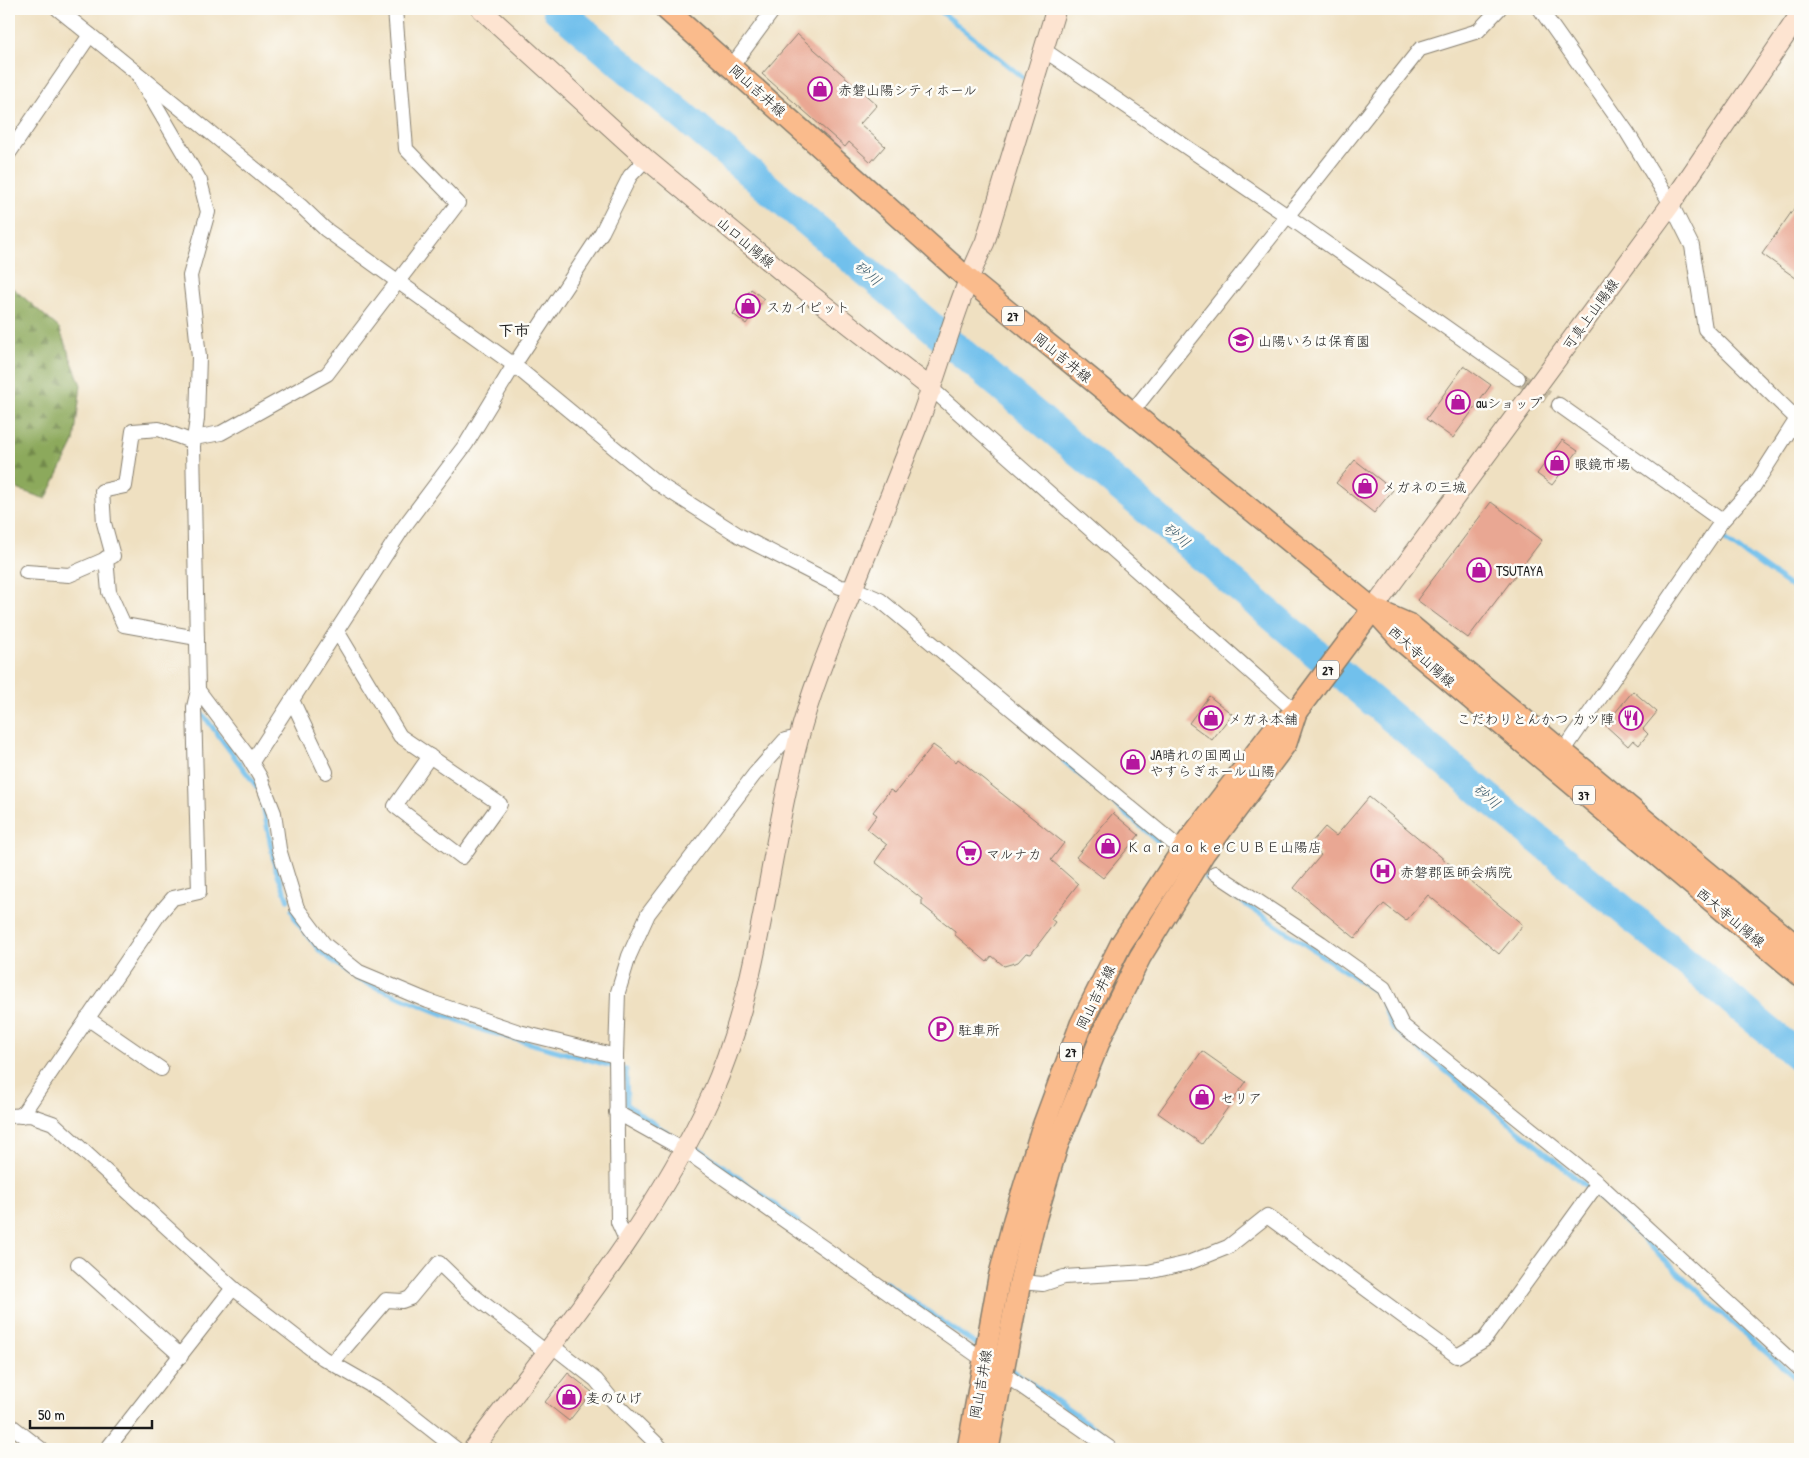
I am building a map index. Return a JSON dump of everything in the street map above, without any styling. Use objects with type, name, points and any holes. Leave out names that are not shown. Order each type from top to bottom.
[{"type":"main road","name":"岡山吉井線","points":[[666,9],[968,279],[1373,609],[1296,712],[1272,732],[1189,840],[1121,944],[1081,1024],[1041,1132],[1014,1220],[999,1278],[968,1449]]},
{"type":"main road","name":"西大寺山陽線","points":[[1373,609],[1402,642],[1558,760],[1800,949]]},
{"type":"main road","name":"岡山吉井線","points":[[988,1449],[1020,1282],[1057,1146],[1103,1032],[1140,957],[1204,852],[1286,743],[1296,712]]},
{"type":"main road","name":"西大寺山陽線","points":[[1558,760],[1800,975]]},
{"type":"street","points":[[58,9],[302,207],[325,229],[514,365],[657,482],[740,536],[840,587],[853,588],[880,600],[1172,842]]},
{"type":"street","points":[[26,572],[69,575],[113,556],[104,524],[102,491],[125,486],[133,431],[159,429],[194,440],[221,433],[327,374],[458,203],[406,149],[395,9]]},
{"type":"street","name":"山口山陽線","points":[[480,9],[646,159],[795,282],[934,380]]},
{"type":"street","points":[[732,66],[774,9]]},
{"type":"street","points":[[473,1449],[627,1242],[684,1150],[712,1094],[738,1024],[749,980],[781,807],[799,737],[825,657],[934,380],[968,279],[985,242],[1056,9]]},
{"type":"street","points":[[1131,413],[1286,215],[1420,49],[1478,31],[1499,9]]},
{"type":"street","points":[[1540,9],[1628,132],[1671,204],[1692,246],[1705,329],[1799,418],[1754,486],[1722,521],[1558,760]]},
{"type":"street","name":"可真上山陽線","points":[[1373,609],[1671,204],[1800,14]]},
{"type":"street","points":[[9,153],[90,35]]},
{"type":"street","points":[[1044,50],[1286,215],[1518,378]]},
{"type":"street","points":[[15,1116],[87,1018],[159,914],[173,898],[199,892],[194,707],[198,690],[194,440],[198,358],[190,276],[208,212],[200,181],[135,71]]},
{"type":"street","points":[[252,762],[403,528],[466,444],[514,365],[602,232],[630,176],[646,159]]},
{"type":"street","points":[[934,380],[1296,712]]},
{"type":"street","points":[[1559,405],[1722,521]]},
{"type":"street","points":[[106,558],[109,592],[124,626],[197,638]]},
{"type":"street","points":[[337,631],[391,724],[400,736],[430,756],[500,804],[462,857],[395,806],[430,756]]},
{"type":"street","points":[[198,690],[252,762],[260,777],[274,813],[279,849],[296,908],[324,944],[359,972],[428,1001],[519,1032],[616,1056]]},
{"type":"street","points":[[292,700],[326,772]]},
{"type":"street","points":[[627,1242],[618,1222],[616,1056],[618,992],[629,956],[648,914],[754,775],[785,740],[799,737]]},
{"type":"street","points":[[1215,874],[1321,943],[1384,988],[1402,1025],[1598,1183],[1800,1369]]},
{"type":"street","points":[[87,1018],[161,1069]]},
{"type":"street","points":[[616,1112],[684,1150],[891,1298],[1002,1371],[1111,1449]]},
{"type":"street","points":[[15,1116],[30,1115],[53,1123],[233,1288],[332,1363],[386,1394],[456,1449]]},
{"type":"street","points":[[1020,1282],[1043,1284],[1064,1277],[1148,1272],[1188,1263],[1228,1247],[1267,1216],[1457,1356],[1484,1340],[1598,1183]]},
{"type":"street","points":[[332,1363],[386,1300],[402,1301],[410,1298],[439,1263],[469,1292],[596,1380],[613,1401],[662,1449]]},
{"type":"street","points":[[78,1264],[181,1356]]},
{"type":"street","points":[[107,1449],[233,1288]]},
{"type":"street","points":[[9,1424],[42,1449]]},
{"type":"green space","points":[[9,287],[14,289],[59,328],[81,385],[74,442],[46,499],[17,489],[9,458]]},
{"type":"building","name":"赤磐山陽シティホール","points":[[797,34],[877,105],[860,124],[885,146],[871,162],[849,142],[845,147],[762,74]]},
{"type":"building","points":[[1800,200],[1800,281],[1762,254]]},
{"type":"building","name":"スカイピット","points":[[751,289],[764,299],[746,324],[733,314]]},
{"type":"building","name":"auショップ","points":[[1464,366],[1491,385],[1453,438],[1426,419]]},
{"type":"building","name":"眼鏡市場","points":[[1562,440],[1578,451],[1552,485],[1537,474]]},
{"type":"building","name":"メガネの三城","points":[[1355,460],[1393,490],[1374,513],[1336,483]]},
{"type":"building","name":"TSUTAYA","points":[[1491,502],[1542,540],[1468,638],[1417,600]]},
{"type":"building","name":"こだわりとんかつ カツ陣","points":[[1633,691],[1657,712],[1643,729],[1648,734],[1639,745],[1633,740],[1628,746],[1605,725]]},
{"type":"building","name":"メガネ本舗","points":[[1209,696],[1232,714],[1212,740],[1189,723]]},
{"type":"building","name":"マルナカ","points":[[933,745],[956,762],[958,759],[1064,843],[1051,860],[1078,884],[1051,919],[1055,922],[1031,954],[1026,953],[1018,962],[1004,966],[992,956],[987,962],[955,935],[955,931],[922,905],[922,899],[875,862],[887,845],[867,829],[877,815],[873,812],[890,790],[895,793]]},
{"type":"building","name":"赤磐郡医師会病院","points":[[1369,797],[1523,925],[1499,954],[1428,895],[1406,921],[1384,904],[1355,938],[1294,888],[1321,855],[1309,845],[1325,827],[1336,836]]},
{"type":"building","name":"ＫａｒａｏｋｅＣＵＢＥ山陽店","points":[[1113,813],[1139,835],[1103,878],[1076,857]]},
{"type":"building","name":"セリア","points":[[1202,1051],[1246,1082],[1202,1144],[1158,1113]]},
{"type":"building","name":"麦のひげ","points":[[568,1373],[592,1392],[569,1421],[545,1402]]},
{"type":"waterway","name":"砂川","points":[[557,9],[1396,721],[1800,1057]]},
{"type":"waterway","points":[[938,9],[1022,77]]},
{"type":"waterway","points":[[1721,537],[1800,593]]},
{"type":"waterway","points":[[201,712],[257,787]]},
{"type":"waterway","points":[[1064,761],[1158,841]]},
{"type":"waterway","points":[[262,800],[275,867],[288,900]]},
{"type":"waterway","points":[[1206,878],[1379,994],[1392,1027],[1586,1186],[1732,1323],[1800,1382]]},
{"type":"waterway","points":[[292,910],[296,921],[320,951],[356,979],[482,1030],[626,1070],[627,1105],[672,1136]]},
{"type":"waterway","points":[[691,1146],[704,1152],[798,1222]]},
{"type":"waterway","points":[[885,1282],[981,1348]]},
{"type":"waterway","points":[[1008,1367],[1124,1449]]},
{"type":"tunnel","points":[[1518,378],[1559,405]]},
{"type":"place","name":"赤磐山陽シティホール","points":[[820,89]]},
{"type":"place","name":"スカイピット","points":[[748,306]]},
{"type":"place","name":"山陽いろは保育園","points":[[1241,340]]},
{"type":"place","name":"auショップ","points":[[1458,402]]},
{"type":"place","name":"眼鏡市場","points":[[1557,463]]},
{"type":"place","name":"メガネの三城","points":[[1365,486]]},
{"type":"place","name":"TSUTAYA","points":[[1479,570]]},
{"type":"place","name":"メガネ本舗","points":[[1211,718]]},
{"type":"place","name":"こだわりとんかつ カツ陣","points":[[1631,718]]},
{"type":"place","name":"JA晴れの国岡山 やすらぎホール山陽","points":[[1133,762]]},
{"type":"place","name":"ＫａｒａｏｋｅＣＵＢＥ山陽店","points":[[1108,846]]},
{"type":"place","name":"マルナカ","points":[[969,853]]},
{"type":"place","name":"赤磐郡医師会病院","points":[[1383,871]]},
{"type":"place","name":"駐車所","points":[[941,1029]]},
{"type":"place","name":"セリア","points":[[1202,1097]]},
{"type":"place","name":"麦のひげ","points":[[569,1397]]},
{"type":"district","name":"下市","points":[[514,330]]}]
